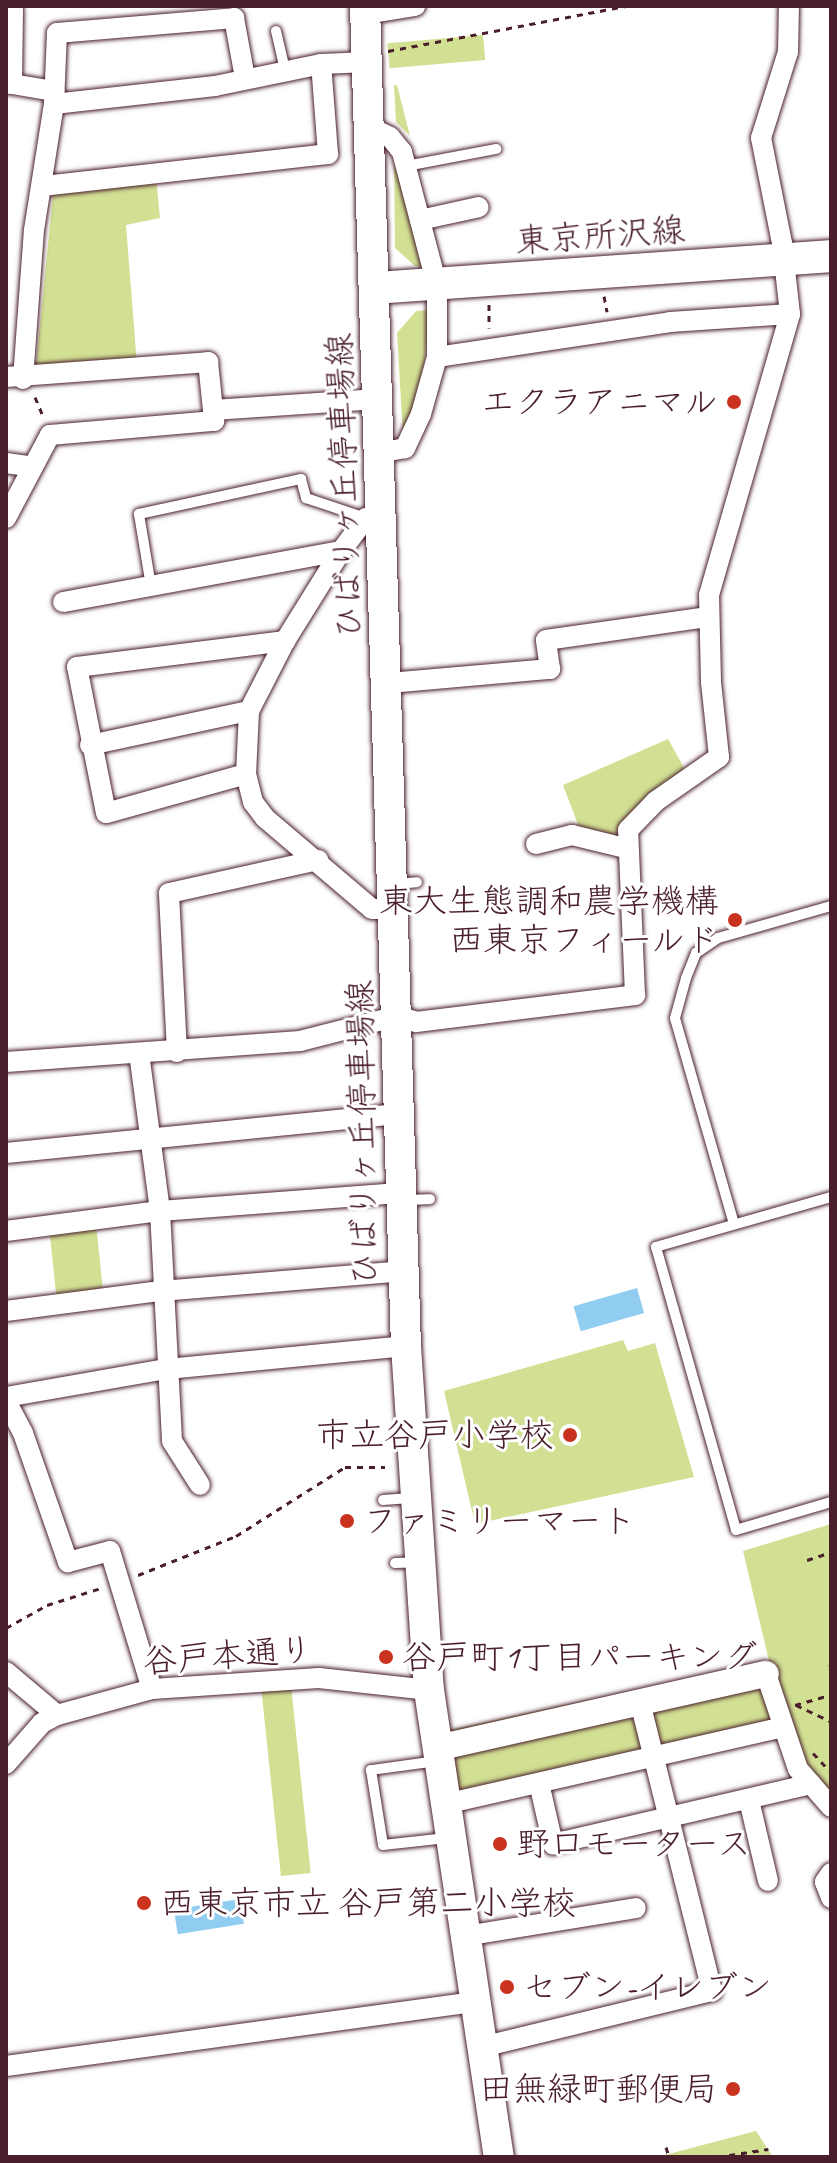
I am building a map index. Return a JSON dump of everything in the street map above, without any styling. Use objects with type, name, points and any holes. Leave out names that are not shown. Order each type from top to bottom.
[{"type":"main road","name":"ひばりヶ丘停車場線","points":[[366,10],[374,58],[369,127],[380,453],[374,517],[389,683],[402,892],[398,1016],[400,1114],[411,1197],[402,1271],[416,1498],[408,1563],[499,2157]]},
{"type":"main road","name":"東京所沢線","points":[[375,288],[831,256]]},
{"type":"street","points":[[366,10],[415,6]]},
{"type":"street","points":[[6,1062],[300,1041],[398,1016],[416,1022],[635,995],[625,902],[628,830],[656,801],[719,757],[708,617],[790,314],[785,259],[761,138],[788,52],[789,6]]},
{"type":"street","points":[[6,8],[13,10],[9,84],[54,98],[215,86],[285,70],[374,58]]},
{"type":"street","points":[[6,518],[50,435],[214,421],[208,362],[14,378],[54,98],[57,33],[160,14],[234,18],[245,78]]},
{"type":"street","points":[[43,186],[328,154],[321,64]]},
{"type":"street","points":[[369,127],[398,144],[437,285],[437,357],[405,448],[380,453]]},
{"type":"street","points":[[420,220],[479,207]]},
{"type":"street","points":[[437,357],[670,322],[790,314]]},
{"type":"street","points":[[213,410],[378,399]]},
{"type":"street","points":[[6,463],[33,467]]},
{"type":"street","points":[[374,517],[341,551],[285,641],[249,711],[246,774],[253,802],[265,818],[372,909],[402,892]]},
{"type":"street","points":[[63,602],[341,551]]},
{"type":"street","points":[[389,683],[550,669],[546,640],[708,617]]},
{"type":"street","points":[[246,774],[106,813],[90,745],[93,737],[77,667],[285,641]]},
{"type":"street","points":[[90,745],[249,711]]},
{"type":"street","points":[[536,844],[572,835],[625,848]]},
{"type":"street","points":[[177,1052],[169,893],[318,860]]},
{"type":"street","points":[[139,1053],[153,1136],[160,1211],[161,1291],[172,1441],[200,1485]]},
{"type":"street","points":[[6,1153],[153,1136],[400,1114]]},
{"type":"street","points":[[6,1231],[160,1211],[411,1197]]},
{"type":"street","points":[[6,1311],[161,1291],[402,1271]]},
{"type":"street","points":[[152,1689],[110,1551],[68,1562],[23,1433],[6,1399],[167,1369],[406,1346]]},
{"type":"street","points":[[6,1672],[57,1715]]},
{"type":"street","points":[[438,1755],[640,1702],[766,1674],[798,1769],[831,1807]]},
{"type":"street","name":"谷戸本通り","points":[[6,1764],[42,1723],[57,1715],[152,1689],[319,1678],[429,1690]]},
{"type":"street","points":[[482,2047],[712,1991],[640,1702]]},
{"type":"street","points":[[445,1804],[655,1756],[783,1717]]},
{"type":"street","points":[[539,1783],[553,1844],[811,1784]]},
{"type":"street","points":[[749,1800],[768,1881]]},
{"type":"street","points":[[831,1873],[825,1882],[831,1898]]},
{"type":"street","points":[[465,1936],[636,1908]]},
{"type":"street","points":[[6,2066],[475,2002]]},
{"type":"lane","points":[[276,31],[285,70]]},
{"type":"lane","points":[[406,166],[496,149]]},
{"type":"lane","points":[[151,586],[139,514],[301,479],[306,498],[374,517]]},
{"type":"lane","points":[[734,1224],[675,1018],[686,978],[696,953],[718,938],[831,906]]},
{"type":"lane","points":[[831,1197],[656,1247],[736,1530],[831,1502]]},
{"type":"lane","points":[[383,1500],[416,1498]]},
{"type":"lane","points":[[438,1755],[371,1770],[383,1845],[450,1837]]},
{"type":"path","points":[[374,58],[626,6]]},
{"type":"path","points":[[489,300],[489,349]]},
{"type":"path","points":[[236,1536],[345,1467],[385,1467]]},
{"type":"path","points":[[807,1560],[831,1552]]},
{"type":"path","points":[[783,1717],[796,1705],[831,1695]]},
{"type":"path","points":[[796,1705],[831,1721]]},
{"type":"path","points":[[666,2147],[669,2157]]},
{"type":"path","points":[[717,2157],[768,2149]]},
{"type":"green space","points":[[483,35],[485,60],[390,68],[387,43]]},
{"type":"green space","points":[[394,85],[397,85],[410,136],[396,122]]},
{"type":"green space","points":[[394,152],[425,266],[415,266],[395,248]]},
{"type":"green space","points":[[156,177],[160,218],[126,225],[137,365],[35,374],[54,185]]},
{"type":"green space","points":[[430,310],[422,387],[403,436],[397,333],[416,311]]},
{"type":"green space","points":[[668,739],[687,773],[624,839],[579,827],[563,785]]},
{"type":"green space","points":[[96,1224],[104,1296],[57,1301],[49,1229]]},
{"type":"green space","points":[[623,1340],[628,1351],[655,1343],[694,1477],[475,1524],[444,1391]]},
{"type":"green space","points":[[831,1524],[831,1799],[801,1765],[770,1665],[743,1551]]},
{"type":"green space","points":[[763,1662],[783,1727],[445,1804],[436,1738],[454,1729]]},
{"type":"green space","points":[[291,1685],[311,1873],[281,1876],[261,1688]]},
{"type":"green space","points":[[756,2131],[773,2157],[657,2157]]},
{"type":"water","points":[[637,1288],[644,1313],[581,1331],[574,1306]]},
{"type":"water","points":[[240,1899],[244,1924],[178,1934],[174,1909]]},
{"type":"place","name":"エクラアニマル","points":[[734,402]]},
{"type":"place","name":"東大生態調和農学機構 西東京フィールド","points":[[735,920]]},
{"type":"place","name":"市立谷戸小学校","points":[[570,1435]]},
{"type":"place","name":"ファミリーマート","points":[[347,1521]]},
{"type":"place","name":"谷戸町1丁目パーキング","points":[[386,1657]]},
{"type":"place","name":"野口モータース","points":[[500,1844]]},
{"type":"place","name":"西東京市立 谷戸第二小学校","points":[[144,1903]]},
{"type":"place","name":"セブン-イレブン","points":[[507,1987]]},
{"type":"place","name":"田無緑町郵便局","points":[[733,2089]]}]
